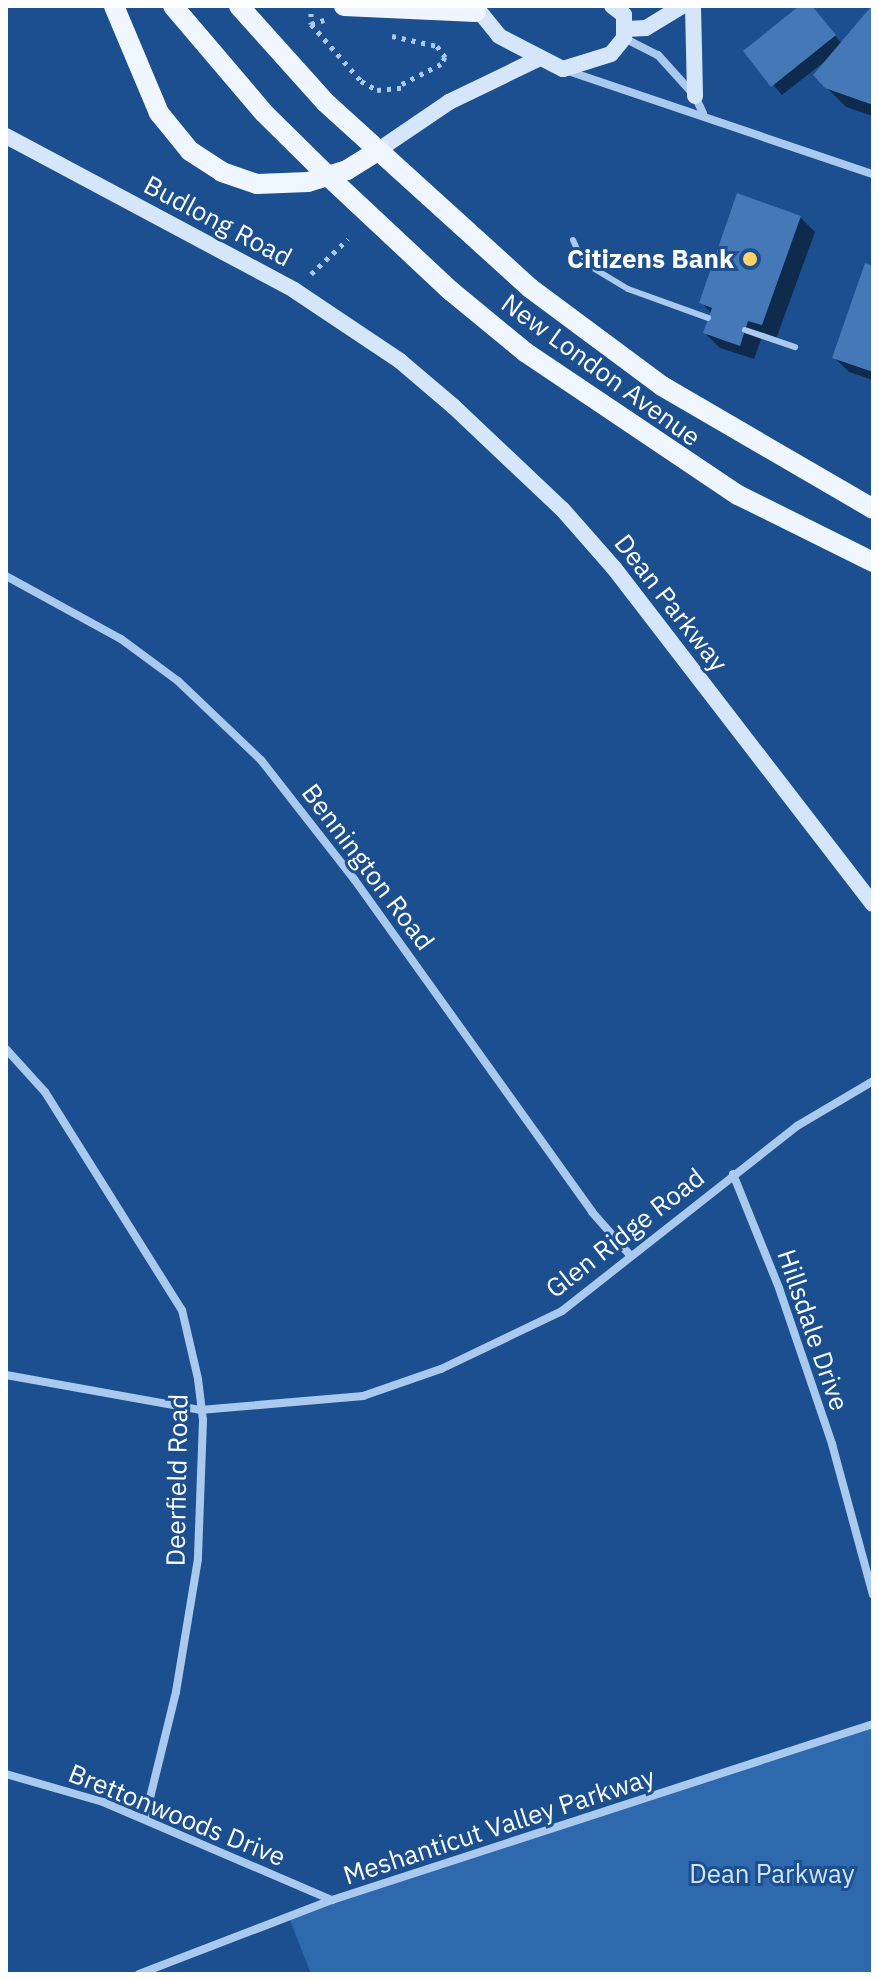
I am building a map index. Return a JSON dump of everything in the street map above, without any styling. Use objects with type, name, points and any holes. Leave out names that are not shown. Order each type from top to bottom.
[{"type":"main road","points":[[114,6],[159,113],[190,151],[222,172],[257,184],[281,186],[329,177],[377,151],[449,102],[540,58]]},
{"type":"main road","name":"New London Avenue","points":[[173,6],[264,113],[451,291],[593,402],[738,495],[873,562]]},
{"type":"main road","name":"New London Avenue","points":[[239,6],[377,151],[450,219],[597,340],[736,433],[873,509]]},
{"type":"main road","points":[[338,14],[475,9],[499,36],[563,69],[611,54],[625,34],[624,15],[612,6]]},
{"type":"main road","points":[[625,34],[646,28],[682,6]]},
{"type":"main road","points":[[693,6],[695,96]]},
{"type":"main road","name":"Budlong Road","points":[[6,136],[294,290],[400,361]]},
{"type":"main road","name":"Dean Parkway","points":[[400,361],[515,462],[614,568],[873,904]]},
{"type":"street","points":[[625,34],[658,55],[695,96],[703,113]]},
{"type":"street","points":[[563,69],[604,88],[703,113],[873,174]]},
{"type":"street","name":"Bennington Road","points":[[6,576],[121,639],[178,681],[261,760],[354,879],[592,1212],[629,1254]]},
{"type":"street","name":"Deerfield Road","points":[[6,1049],[45,1092],[182,1310],[200,1410],[198,1559],[176,1692],[145,1818]]},
{"type":"street","name":"Glen Ridge Road","points":[[6,1375],[200,1410],[363,1396],[441,1369],[562,1311],[629,1254],[797,1126],[873,1081]]},
{"type":"street","name":"Hillsdale Drive","points":[[733,1174],[779,1288],[832,1444],[873,1595]]},
{"type":"street","name":"Meshanticut Valley Parkway","points":[[139,1974],[332,1900],[873,1724]]},
{"type":"street","name":"Brettonwoods Drive","points":[[6,1774],[145,1818],[332,1900]]},
{"type":"lane","points":[[573,240],[583,262],[628,289],[708,318]]},
{"type":"lane","points":[[745,330],[795,347]]},
{"type":"path","points":[[311,13],[311,24],[361,81],[377,90],[401,86],[441,64],[443,49],[377,32]]},
{"type":"path","points":[[311,24],[318,18],[338,14]]},
{"type":"path","points":[[294,290],[348,239]]},
{"type":"green space","name":"Dean Parkway","points":[[873,1724],[873,1974],[311,1974],[288,1915]]},
{"type":"building","points":[[799,6],[812,6],[836,35],[771,87],[743,51]]},
{"type":"building","points":[[870,8],[873,9],[873,105],[825,88],[813,75]]},
{"type":"building","name":"Citizens Bank","points":[[737,193],[801,216],[762,325],[748,321],[740,346],[703,333],[712,308],[699,303]]},
{"type":"building","points":[[865,263],[873,266],[873,372],[832,358]]},
{"type":"place","name":"Citizens Bank","points":[[750,259]]}]
